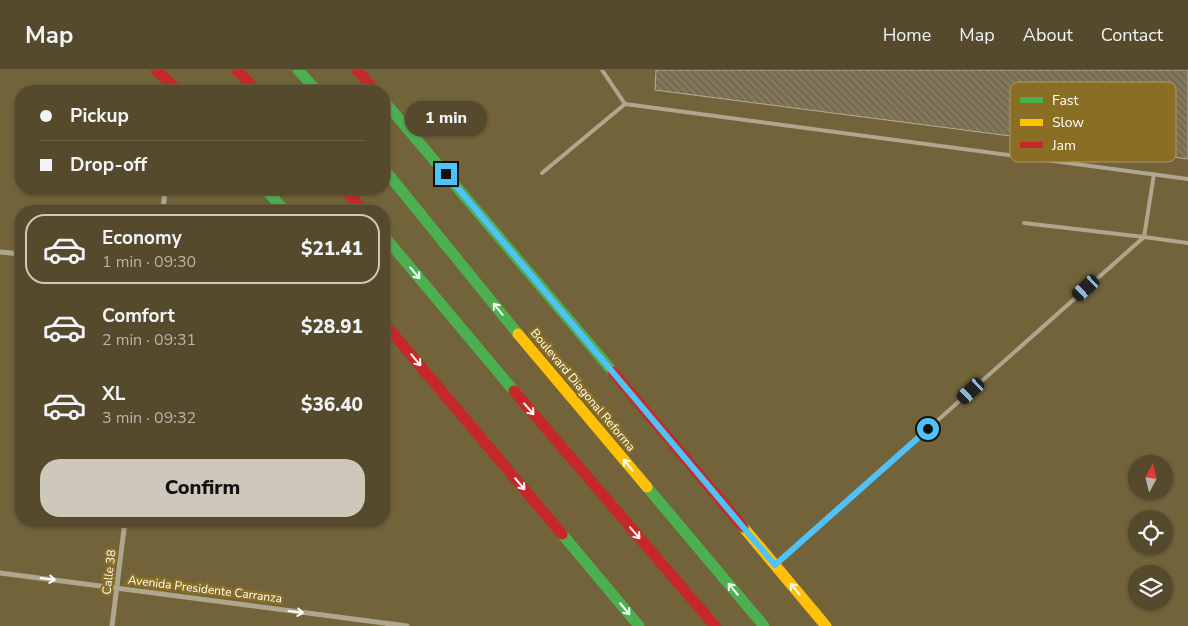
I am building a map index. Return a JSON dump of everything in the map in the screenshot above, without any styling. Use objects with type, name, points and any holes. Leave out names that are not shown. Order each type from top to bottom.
[{"type":"main road","points":[[156,70],[172,85]]},
{"type":"main road","points":[[237,70],[251,85]]},
{"type":"main road","points":[[298,70],[312,85]]},
{"type":"main road","points":[[357,70],[370,85]]},
{"type":"main road","points":[[390,108],[826,626]]},
{"type":"main road","name":"Boulevard Diagonal Reforma","points":[[390,176],[529,347],[764,626]]},
{"type":"main road","points":[[270,195],[280,205]]},
{"type":"main road","points":[[349,195],[359,205]]},
{"type":"main road","points":[[390,243],[715,626]]},
{"type":"main road","points":[[390,330],[639,626]]},
{"type":"street","points":[[0,252],[15,253]]},
{"type":"street","name":"Calle 38","points":[[112,626],[124,527]]},
{"type":"street","name":"Avenida Presidente Carranza","points":[[0,573],[407,626]]},
{"type":"lane","points":[[602,70],[625,104]]},
{"type":"lane","points":[[542,173],[625,104],[1010,155]]},
{"type":"lane","points":[[1063,162],[1188,179]]},
{"type":"lane","points":[[775,565],[1144,238],[1154,174]]},
{"type":"lane","points":[[1024,223],[1188,244]]},
{"type":"building","points":[[656,70],[1188,70],[1188,159],[1176,157],[1176,82],[1010,82],[1010,136],[655,90]]},
{"type":"traffic: fast","points":[[298,70],[312,85]]},
{"type":"traffic: fast","points":[[390,108],[613,372]]},
{"type":"traffic: fast","points":[[390,176],[518,334]]},
{"type":"traffic: fast","points":[[270,195],[280,205]]},
{"type":"traffic: fast","points":[[390,243],[514,391]]},
{"type":"traffic: fast","points":[[647,487],[764,626]]},
{"type":"traffic: fast","points":[[562,534],[639,626]]},
{"type":"traffic: slow","points":[[518,334],[647,487]]},
{"type":"traffic: slow","points":[[743,527],[826,626]]},
{"type":"traffic: jam","points":[[156,70],[172,85]]},
{"type":"traffic: jam","points":[[237,70],[251,85]]},
{"type":"traffic: jam","points":[[357,70],[370,85]]},
{"type":"traffic: jam","points":[[349,195],[359,205]]},
{"type":"traffic: jam","points":[[390,330],[562,534]]},
{"type":"traffic: jam","points":[[613,372],[743,527]]},
{"type":"traffic: jam","points":[[514,391],[715,626]]},
{"type":"route","points":[[446,174],[775,565],[928,429]]}]
